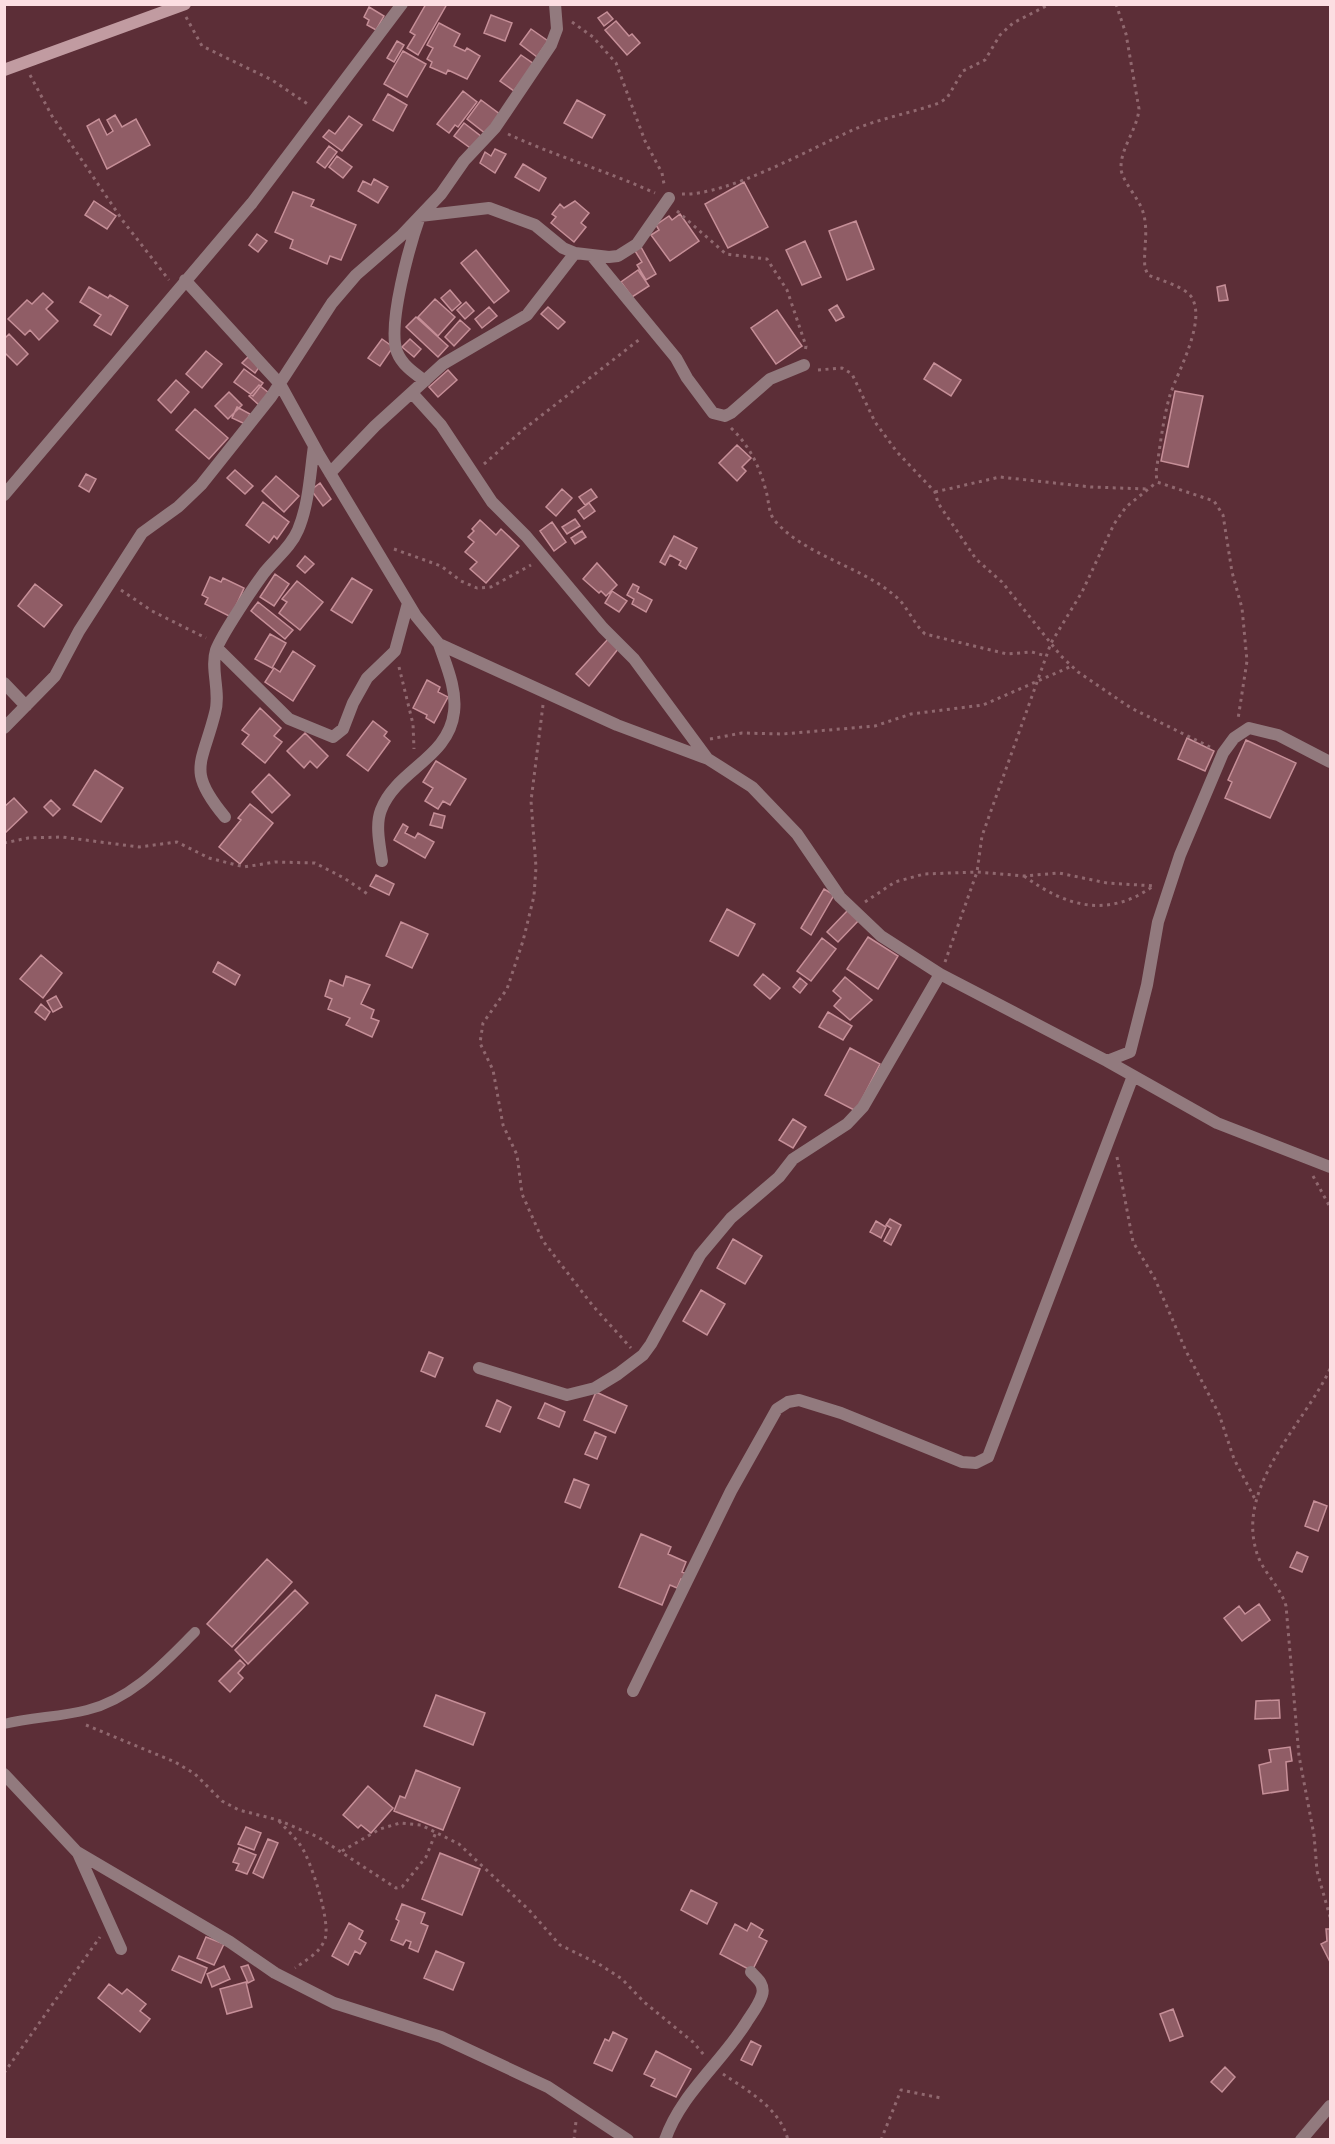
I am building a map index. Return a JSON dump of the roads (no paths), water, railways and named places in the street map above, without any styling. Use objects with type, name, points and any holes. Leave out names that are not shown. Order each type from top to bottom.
[{"type":"main road","points":[[4,70],[183,5]]},
{"type":"street","points":[[4,495],[252,203],[402,4]]},
{"type":"street","points":[[4,728],[55,676],[104,591],[142,533],[178,507],[201,485],[280,384],[332,303],[378,254],[441,194],[464,161],[495,128],[551,45],[557,29],[557,9]]},
{"type":"street","points":[[420,216],[489,208],[535,225],[563,248],[575,253],[592,256],[618,256],[637,244],[668,196]]},
{"type":"street","points":[[420,216],[405,259],[395,342],[403,362],[425,381]]},
{"type":"street","points":[[330,473],[375,426],[459,353],[527,315],[575,253]]},
{"type":"street","points":[[592,256],[676,358],[713,413],[719,416],[732,413],[770,379],[804,365]]},
{"type":"street","points":[[182,284],[280,384],[314,446],[408,603],[439,644],[451,682],[454,712],[444,740],[433,755],[414,769],[386,801],[380,812],[382,861]]},
{"type":"street","points":[[412,393],[441,425],[492,502],[526,536],[543,559],[634,659],[708,759]]},
{"type":"street","points":[[225,817],[210,800],[200,773],[199,762],[216,712],[218,686],[214,657],[220,643],[263,574],[296,533],[304,512],[314,446]]},
{"type":"street","points":[[220,643],[289,719],[333,737],[343,729],[356,696],[367,678],[395,651],[408,603]]},
{"type":"street","points":[[439,644],[617,725],[708,759],[752,787],[797,834],[850,908],[880,936],[940,974],[1107,1061],[1217,1123],[1330,1167]]},
{"type":"street","points":[[4,683],[26,706]]},
{"type":"street","points":[[1107,1061],[1130,1052],[1147,986],[1158,922],[1223,753],[1233,738],[1249,728],[1265,730],[1330,762]]},
{"type":"street","points":[[479,1368],[567,1395],[595,1388],[643,1355],[663,1328],[681,1287],[700,1255],[731,1218],[779,1177],[793,1160],[847,1124],[863,1107],[940,974]]},
{"type":"street","points":[[633,1691],[731,1491],[777,1409],[788,1402],[799,1400],[841,1413],[962,1462],[975,1463],[988,1457],[1032,1347],[1133,1076]]},
{"type":"street","points":[[4,1774],[77,1852],[230,1942],[282,1977],[334,2002],[441,2037],[548,2087],[628,2139]]},
{"type":"street","points":[[77,1852],[121,1949]]},
{"type":"street","points":[[665,2139],[685,2101],[715,2068],[736,2039],[763,1994],[761,1983],[752,1972]]},
{"type":"street","points":[[1301,2139],[1330,2106]]},
{"type":"lane","points":[[4,1724],[105,1704],[137,1687],[195,1632]]}]
